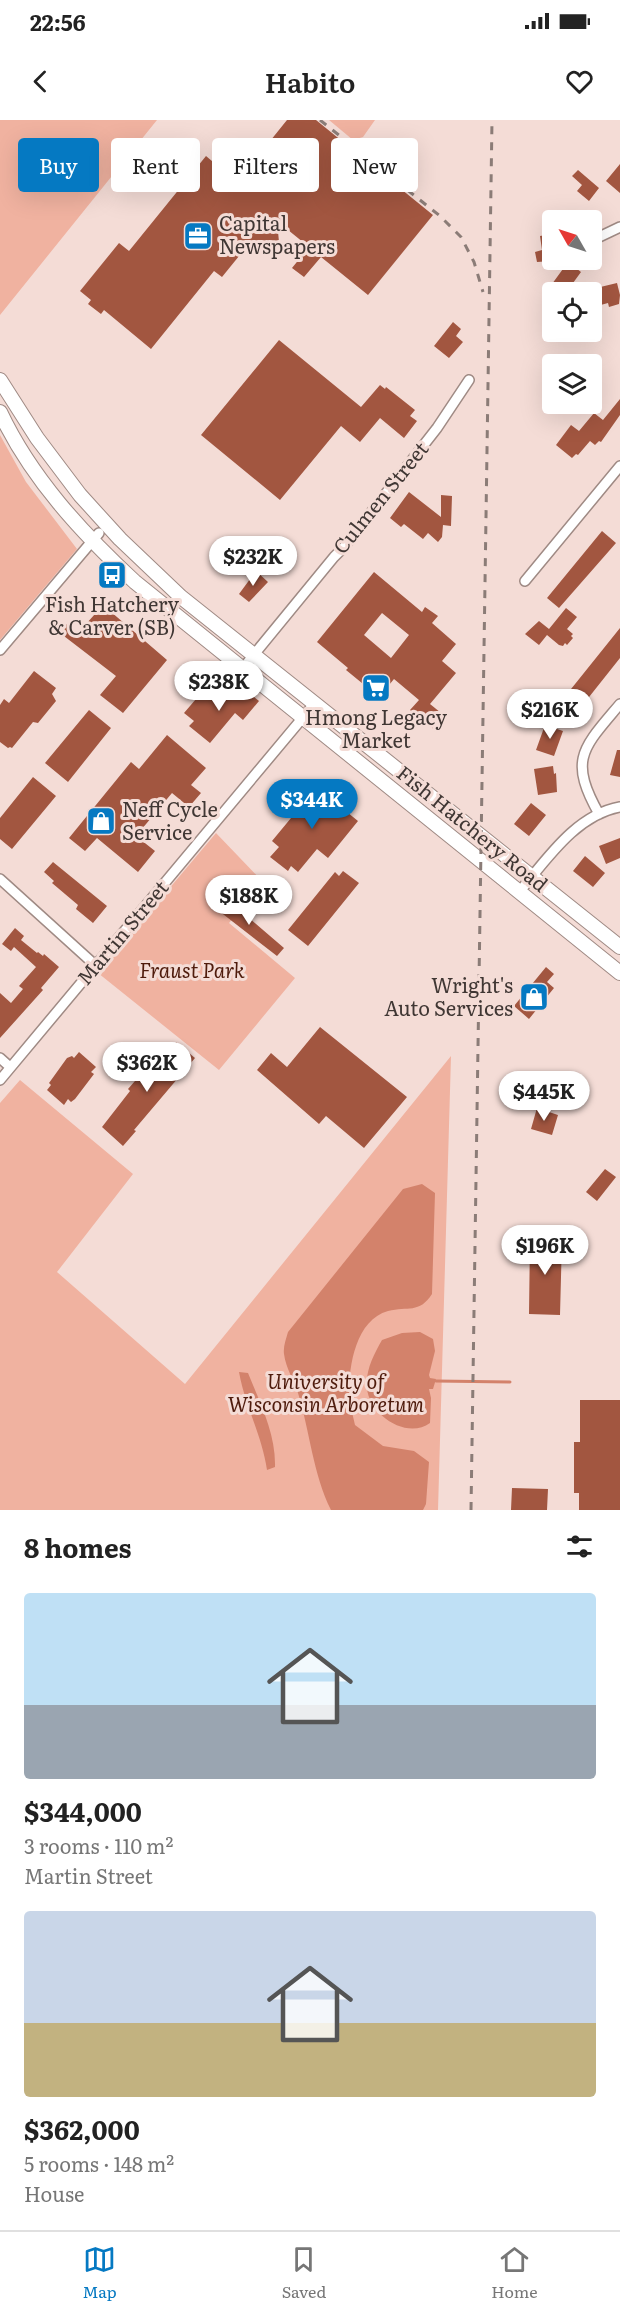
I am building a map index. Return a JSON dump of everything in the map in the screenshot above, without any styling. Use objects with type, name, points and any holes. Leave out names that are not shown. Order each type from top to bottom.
[{"type":"main road","name":"Fish Hatchery Road","points":[[0,380],[37,438],[106,524],[181,597],[620,947]]},
{"type":"main road","name":"Fish Hatchery Road","points":[[0,412],[17,444],[45,486],[135,582],[620,973]]},
{"type":"street","points":[[602,235],[620,226]]},
{"type":"street","name":"Culmen Street","points":[[243,668],[344,547],[437,428],[469,380]]},
{"type":"street","points":[[525,581],[620,466]]},
{"type":"street","points":[[0,650],[95,537]]},
{"type":"street","name":"Martin Street","points":[[0,1080],[315,703]]},
{"type":"street","points":[[598,814],[589,797],[581,767],[585,750],[620,704]]},
{"type":"street","points":[[520,891],[561,843],[578,828],[598,814],[620,807]]},
{"type":"street","points":[[0,879],[95,965]]},
{"type":"street","points":[[0,1058],[10,1067]]},
{"type":"green space","points":[[0,120],[157,120],[143,138],[111,138],[111,177],[0,315]]},
{"type":"green space","points":[[329,120],[375,120],[363,137],[351,138]]},
{"type":"green space","points":[[0,435],[26,482],[77,549],[0,640]]},
{"type":"green space","name":"Fraust Park","points":[[216,833],[263,882],[229,923],[295,978],[219,1070],[98,973]]},
{"type":"green space","name":"University of Wisconsin Arboretum","points":[[451,1056],[438,1510],[0,1510],[0,1103],[20,1080],[133,1174],[57,1272],[185,1384]]},
{"type":"shaded area","points":[[422,1184],[435,1193],[432,1294],[418,1307],[388,1311],[377,1316],[368,1324],[356,1345],[349,1393],[355,1425],[383,1446],[414,1451],[429,1462],[426,1504],[423,1510],[331,1510],[320,1482],[298,1393],[285,1359],[284,1351],[288,1332],[403,1189]]},
{"type":"shaded area","points":[[420,1332],[433,1339],[435,1351],[429,1375],[430,1378],[436,1379],[433,1389],[429,1389],[430,1423],[421,1427],[400,1427],[374,1407],[369,1398],[367,1375],[382,1340],[402,1333]]},
{"type":"shaded area","points":[[239,1372],[248,1373],[270,1431],[275,1467],[267,1470],[265,1457]]},
{"type":"building","name":"Capital Newspapers","points":[[287,120],[316,120],[338,138],[331,138],[331,192],[405,192],[433,215],[368,295],[321,257],[304,277],[292,268],[309,247],[277,221],[279,242],[248,245],[222,277],[214,271],[151,349],[104,310],[101,314],[88,304],[91,300],[80,291],[119,243],[129,251],[177,192],[200,192],[200,163],[206,156],[212,161],[212,192],[319,192],[319,138],[272,138]]},
{"type":"building","points":[[620,164],[620,193],[606,181]]},
{"type":"building","points":[[578,170],[599,188],[589,201],[577,191],[582,185],[572,176]]},
{"type":"building","points":[[542,250],[542,262],[537,262],[535,252]]},
{"type":"building","points":[[562,270],[581,272],[574,282],[553,282]]},
{"type":"building","points":[[617,283],[620,295],[619,304],[609,307],[608,303],[602,305],[602,287]]},
{"type":"building","points":[[453,322],[461,329],[456,336],[463,342],[449,358],[434,346]]},
{"type":"building","points":[[279,340],[361,407],[380,385],[385,389],[386,387],[415,410],[410,416],[417,421],[404,438],[380,418],[360,442],[341,426],[280,500],[201,435]]},
{"type":"building","points":[[620,399],[620,415],[601,442],[595,445],[590,441],[578,455],[572,458],[556,445],[571,425],[579,431],[593,414],[603,420]]},
{"type":"building","points":[[409,492],[441,517],[441,495],[452,496],[451,526],[443,525],[442,537],[438,542],[428,533],[423,539],[404,524],[401,527],[390,518]]},
{"type":"building","points":[[602,531],[616,543],[559,608],[547,598]]},
{"type":"building","points":[[256,571],[268,582],[249,602],[239,594]]},
{"type":"building","points":[[374,572],[422,612],[425,607],[438,616],[432,623],[456,644],[442,661],[456,673],[430,704],[446,717],[435,730],[410,710],[419,700],[394,679],[379,697],[317,642]],"holes":[[[382,613],[409,635],[391,658],[364,635]]]},
{"type":"building","points":[[103,605],[167,660],[123,713],[100,695],[116,676],[60,633],[67,624],[78,633]]},
{"type":"building","points":[[566,608],[577,617],[567,629],[573,634],[571,636],[573,638],[567,645],[565,643],[563,646],[559,645],[547,635],[539,645],[525,634],[539,621],[549,629]]},
{"type":"building","points":[[620,628],[620,658],[570,721],[555,709]]},
{"type":"building","points":[[34,671],[56,688],[52,694],[56,701],[38,723],[33,722],[12,748],[8,748],[0,742],[0,705],[4,699],[9,703]]},
{"type":"building","points":[[237,683],[259,701],[243,720],[235,713],[210,743],[189,726],[194,721],[184,713],[202,692],[218,705]]},
{"type":"building","points":[[89,710],[111,728],[68,782],[45,763]]},
{"type":"building","points":[[545,725],[563,731],[554,756],[536,750]]},
{"type":"building","points":[[167,735],[206,768],[191,785],[201,793],[189,807],[172,793],[136,836],[155,851],[138,872],[97,838],[85,851],[69,838],[131,762],[139,769]]},
{"type":"building","points":[[617,750],[620,750],[620,777],[610,775]]},
{"type":"building","points":[[553,766],[554,774],[556,773],[557,792],[538,795],[534,769]]},
{"type":"building","points":[[33,777],[56,796],[12,849],[0,839],[0,818]]},
{"type":"building","points":[[311,783],[358,821],[328,858],[317,849],[298,872],[291,866],[288,871],[270,857],[279,847],[272,841],[296,812],[291,808]]},
{"type":"building","points":[[531,803],[546,815],[529,836],[514,824]]},
{"type":"building","points":[[620,838],[620,858],[606,864],[599,846]]},
{"type":"building","points":[[585,856],[605,873],[593,887],[573,871]]},
{"type":"building","points":[[53,862],[107,906],[93,923],[76,909],[78,905],[52,883],[54,881],[44,872]]},
{"type":"building","points":[[343,871],[359,883],[308,946],[288,930],[335,872],[339,876]]},
{"type":"building","points":[[233,894],[240,900],[235,906],[284,948],[277,956],[219,911]]},
{"type":"building","points":[[15,928],[24,936],[21,940],[37,953],[43,956],[44,954],[59,967],[41,988],[43,990],[0,1038],[0,993],[11,1003],[23,989],[19,986],[36,967],[14,947],[11,951],[2,944]]},
{"type":"building","name":"Wright's Auto Services","points":[[546,967],[554,974],[547,982],[554,988],[529,1019],[514,1006]]},
{"type":"building","points":[[320,1027],[407,1097],[364,1148],[326,1116],[319,1124],[257,1070],[271,1053],[287,1067]]},
{"type":"building","points":[[176,1042],[195,1058],[123,1146],[102,1127],[130,1091],[128,1089]]},
{"type":"building","points":[[79,1052],[96,1067],[91,1072],[94,1074],[75,1099],[71,1102],[68,1099],[64,1105],[47,1090],[51,1085],[49,1083],[67,1058],[72,1056],[74,1058]]},
{"type":"building","points":[[537,1108],[558,1115],[552,1135],[531,1129]]},
{"type":"building","points":[[605,1169],[616,1177],[597,1201],[586,1192]]},
{"type":"building","points":[[530,1238],[562,1239],[560,1315],[529,1314]]},
{"type":"building","points":[[580,1400],[620,1400],[620,1510],[579,1510],[579,1493],[574,1493],[574,1442],[580,1442]]},
{"type":"building","points":[[512,1488],[548,1489],[547,1510],[511,1510]]},
{"type":"waterway","points":[[436,1381],[510,1382]]},
{"type":"railway","points":[[320,120],[440,216],[461,237],[474,262],[483,292]]},
{"type":"railway","points":[[471,1510],[492,120]]},
{"type":"place","name":"Capital Newspapers","points":[[198,236]]},
{"type":"place","name":"Fish Hatchery & Carver (SB)","points":[[112,575]]},
{"type":"place","name":"Hmong Legacy Market","points":[[376,688]]},
{"type":"place","name":"Neff Cycle Service","points":[[101,821]]},
{"type":"place","name":"Wright's Auto Services","points":[[534,997]]}]
